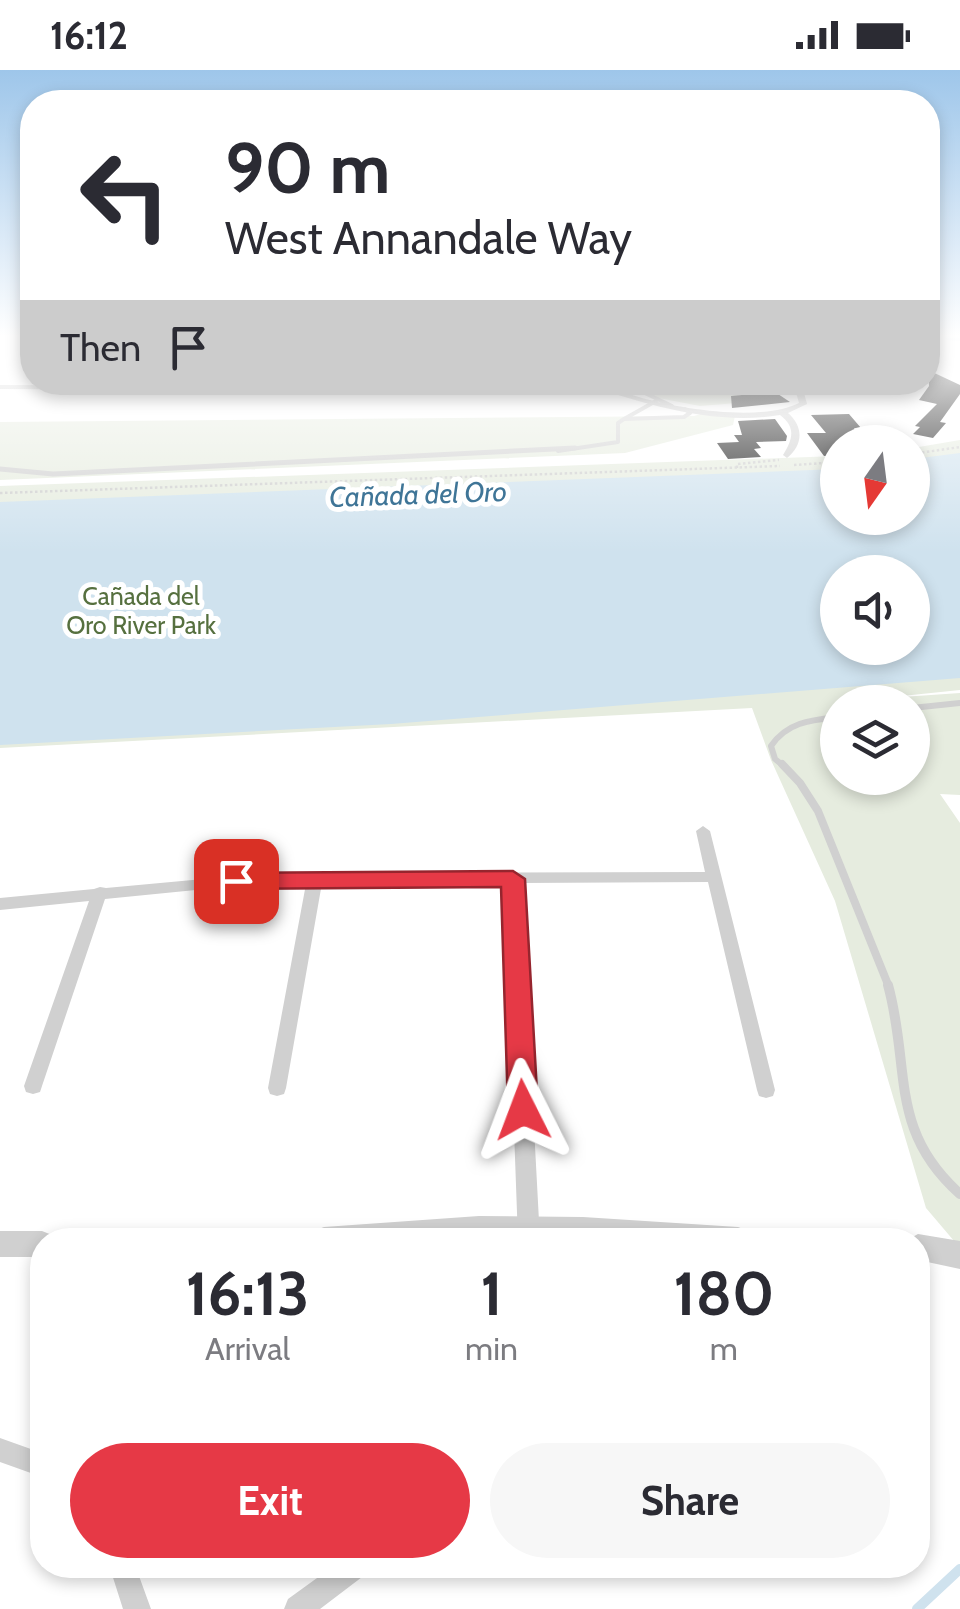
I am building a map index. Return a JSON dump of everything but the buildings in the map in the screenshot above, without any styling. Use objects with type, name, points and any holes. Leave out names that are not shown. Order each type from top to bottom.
[{"type":"street","points":[[733,410],[784,413],[791,410]]},
{"type":"street","points":[[784,413],[794,420],[797,430],[797,441],[787,454]]},
{"type":"street","points":[[703,830],[766,1090]]},
{"type":"street","points":[[0,904],[100,892],[315,878],[712,877]]},
{"type":"street","points":[[276,1088],[315,878]]},
{"type":"street","points":[[513,879],[528,1228]]},
{"type":"street","points":[[33,1086],[100,892]]},
{"type":"street","points":[[0,1244],[30,1244]]},
{"type":"street","points":[[930,1249],[960,1254]]},
{"type":"street","points":[[0,1450],[30,1461]]},
{"type":"street","points":[[126,1578],[137,1609]]},
{"type":"street","points":[[298,1609],[340,1578]]},
{"type":"lane","points":[[0,469],[53,474],[550,452],[618,442],[618,423],[641,410]]},
{"type":"lane","points":[[624,419],[684,417],[690,413],[681,410]]},
{"type":"lane","points":[[930,706],[960,703]]},
{"type":"lane","points":[[820,720],[789,726],[778,734],[772,746],[775,759],[789,769],[829,830],[843,877],[893,1000],[906,1112],[917,1148],[937,1176],[960,1194]]},
{"type":"path","points":[[930,451],[960,447]]},
{"type":"path","points":[[737,468],[737,464],[790,459],[787,454]]},
{"type":"path","points":[[0,493],[820,463]]},
{"type":"green space","points":[[708,412],[735,416],[733,425],[625,453],[0,480],[0,422],[694,416]]},
{"type":"green space","name":"Cañada del Oro River Park","points":[[960,440],[960,690],[930,693],[930,685],[820,685],[820,795],[930,795],[930,695],[960,693],[960,795],[940,794],[960,823],[960,1248],[926,1208],[835,901],[771,760],[752,708],[0,748],[0,486],[820,457],[820,535],[930,535],[930,445]]},
{"type":"water","name":"Cañada del Oro River Park","points":[[960,453],[960,678],[820,685],[820,689],[391,724],[0,745],[0,502],[820,470],[820,535],[930,535],[930,457]]},
{"type":"waterway","points":[[917,1609],[960,1569]]},
{"type":"route","points":[[236,881],[513,879],[523,1110]]},
{"type":"water label","name":"Cañada del Oro","points":[[418,494]]}]
